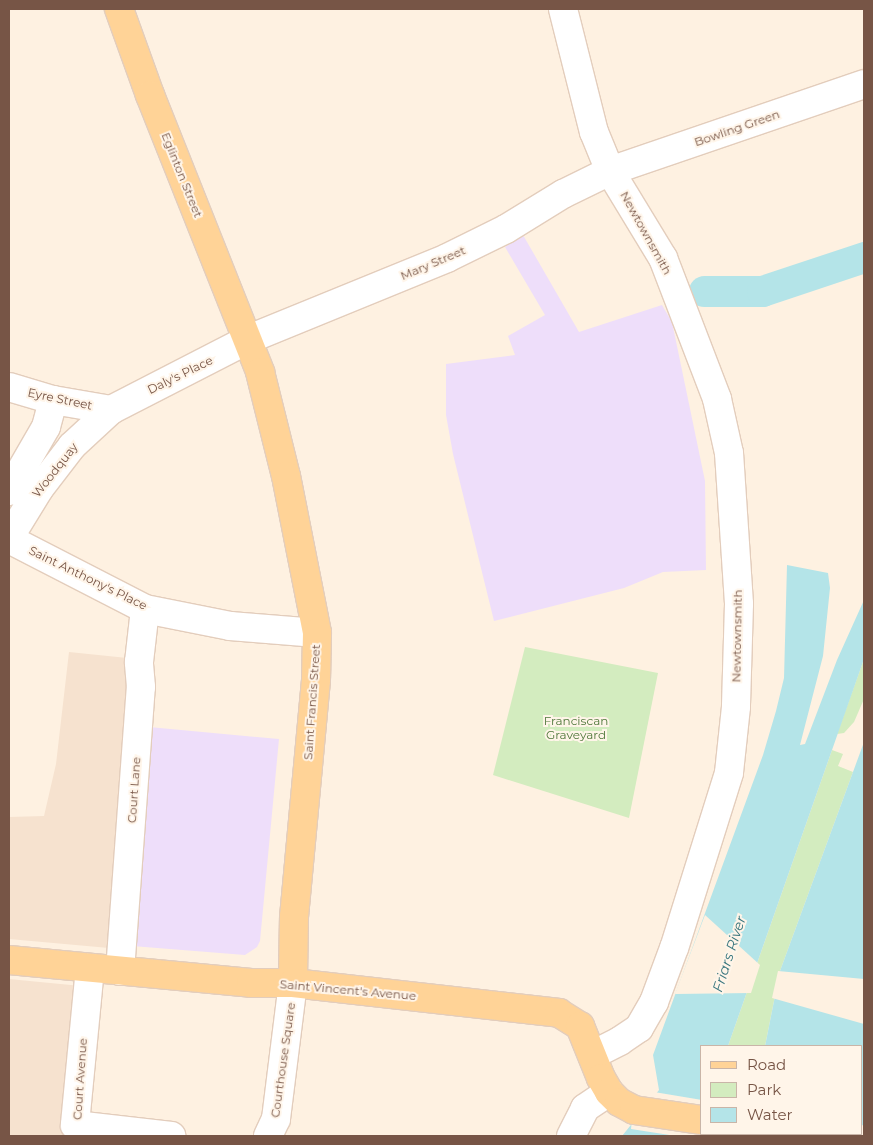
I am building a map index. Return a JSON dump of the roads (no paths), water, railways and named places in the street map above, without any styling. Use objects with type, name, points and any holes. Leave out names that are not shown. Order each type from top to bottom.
[{"type":"main road","name":"Eglinton Street","points":[[119,9],[150,95],[248,339]]},
{"type":"main road","name":"Saint Francis Street","points":[[248,339],[260,372],[286,476],[317,633],[316,680],[294,916],[293,983]]},
{"type":"main road","name":"Saint Vincent's Avenue","points":[[9,960],[250,983],[293,983],[559,1013],[580,1026],[609,1092],[619,1102],[634,1110],[700,1120]]},
{"type":"street","name":"Newtownsmith","points":[[563,9],[594,132],[610,171],[663,258],[717,399],[729,453],[739,604],[736,707],[729,773],[674,948],[654,1002],[638,1028],[620,1041],[592,1054]]},
{"type":"street","name":"Bowling Green","points":[[610,171],[864,84]]},
{"type":"street","name":"Mary Street","points":[[248,339],[447,258],[506,229],[563,194],[610,171]]},
{"type":"street","name":"Daly's Place","points":[[111,410],[218,357],[248,339]]},
{"type":"street","name":"Eyre Street","points":[[9,387],[53,400],[111,410]]},
{"type":"street","name":"Woodquay","points":[[9,491],[46,427],[53,400]]},
{"type":"street","name":"Woodquay","points":[[9,539],[39,489],[72,446],[111,410]]},
{"type":"street","name":"Saint Anthony's Place","points":[[9,539],[145,609],[230,626],[317,633]]},
{"type":"street","name":"Court Lane","points":[[120,971],[142,687],[139,662],[145,609]]},
{"type":"street","name":"Court Avenue","points":[[90,968],[75,1125],[171,1136]]},
{"type":"street","name":"Courthouse Square","points":[[268,1136],[276,1119],[293,983]]},
{"type":"street","points":[[571,1136],[585,1108],[609,1092]]},
{"type":"water","name":"Friars River","points":[[787,565],[828,573],[830,588],[823,656],[800,745],[805,744],[837,660],[864,600],[864,659],[728,1045],[700,1045],[700,1135],[711,1136],[622,1136],[659,1090],[653,1055],[763,755],[784,678]]},
{"type":"water","points":[[864,742],[864,1136],[750,1136],[863,1135],[863,1045],[765,1045],[780,971]]},
{"type":"waterway","points":[[704,291],[762,291],[864,257]]},
{"type":"park label","name":"Franciscan Graveyard","points":[[576,728]]}]
